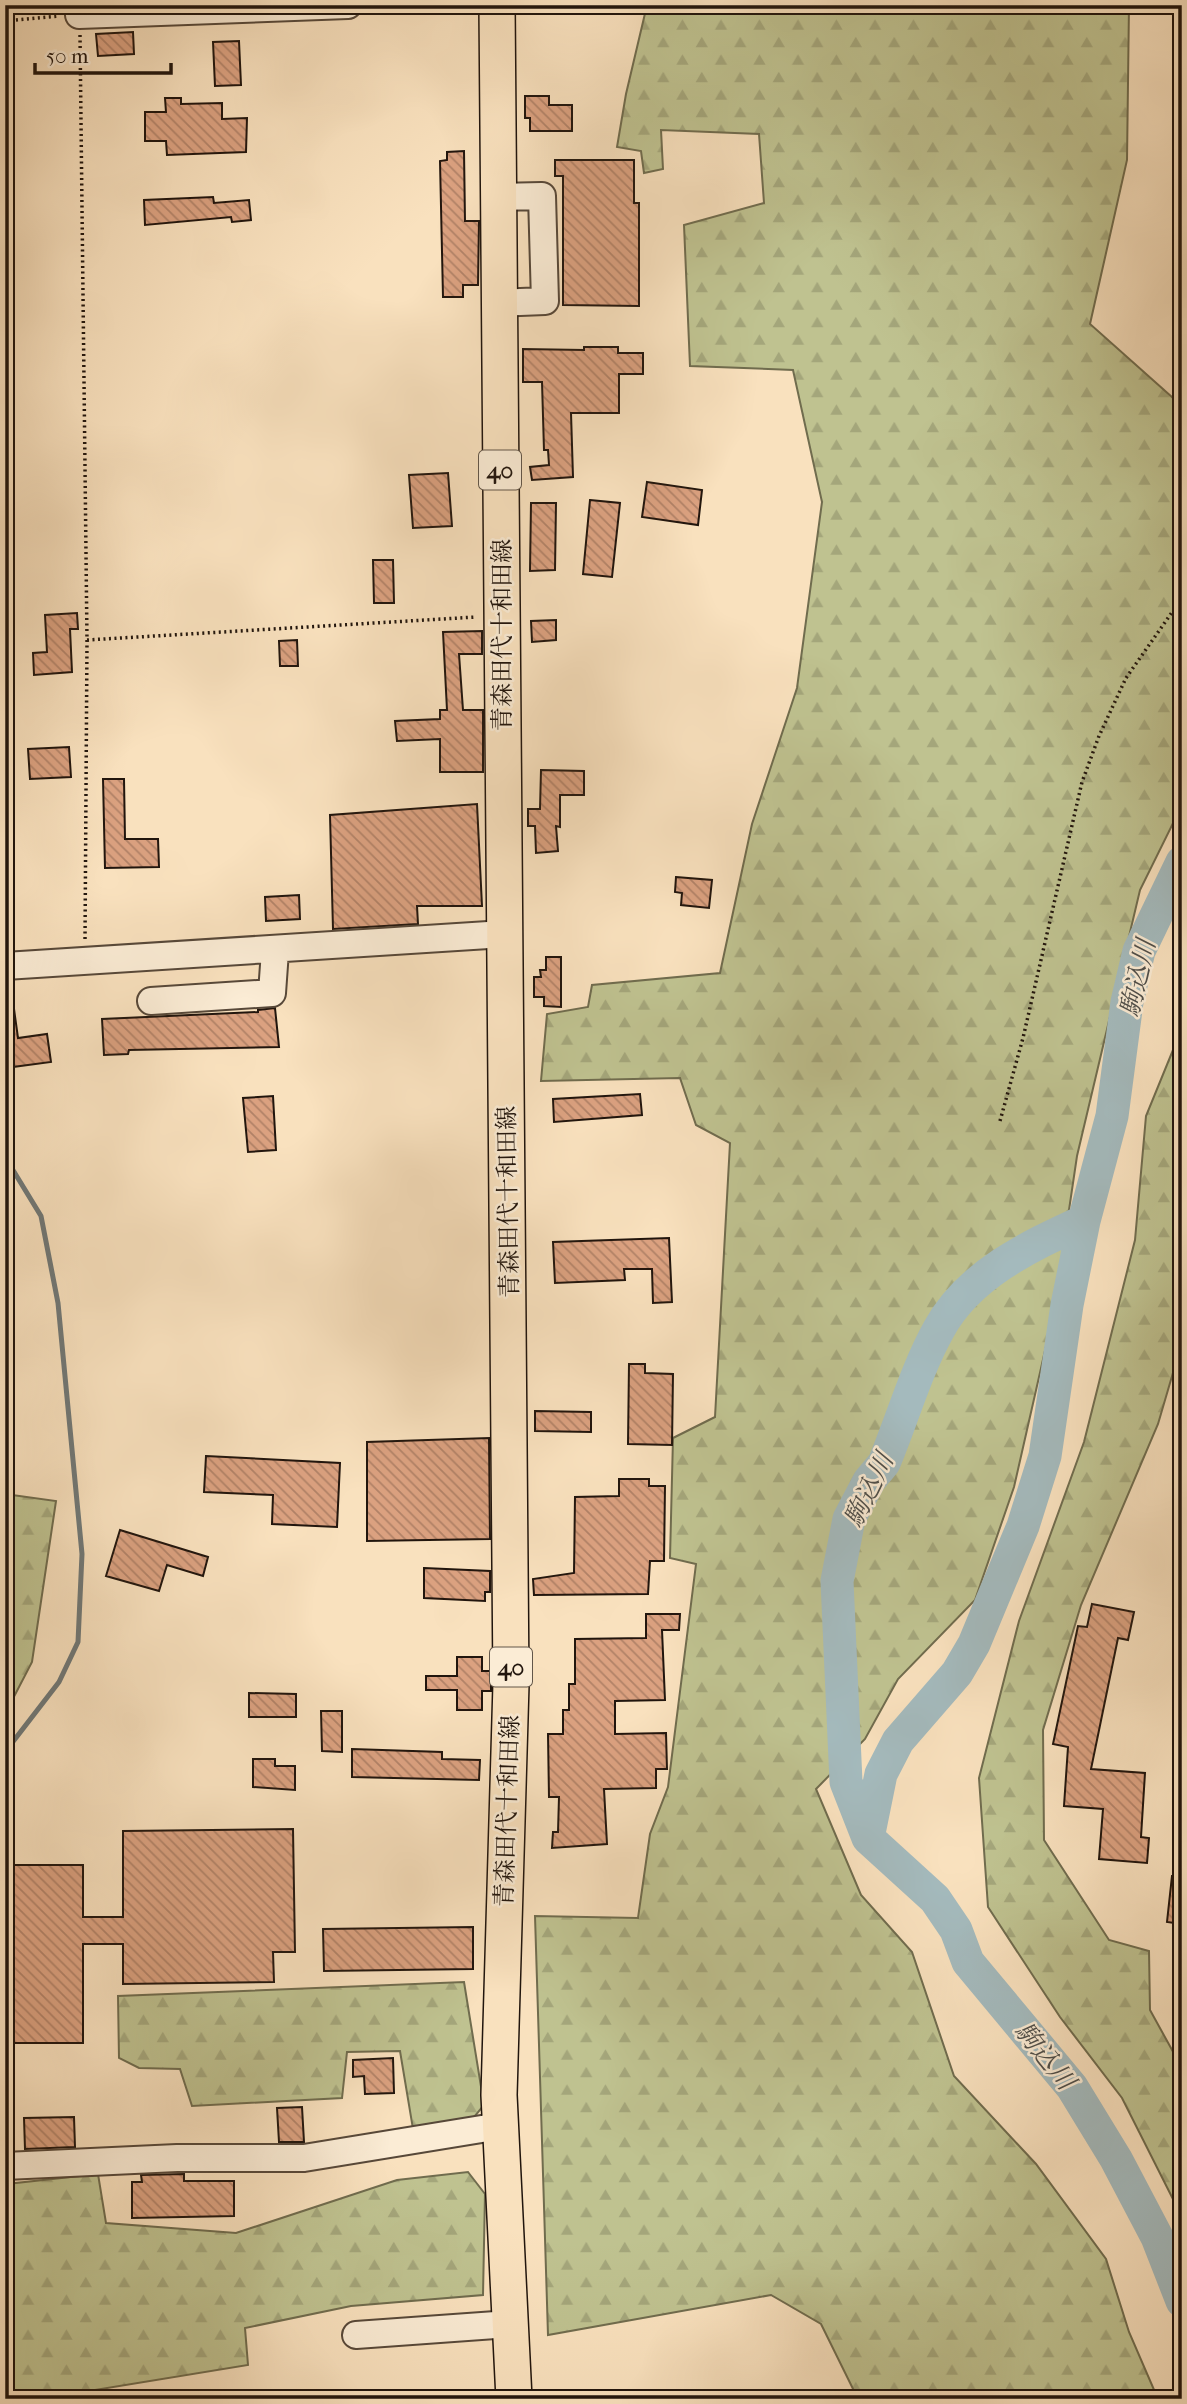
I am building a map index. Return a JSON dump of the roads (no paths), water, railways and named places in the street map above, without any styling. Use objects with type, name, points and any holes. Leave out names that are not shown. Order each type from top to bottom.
[{"type":"main road","name":"青森田代十和田線","points":[[497,5],[511,1684],[500,2126],[514,2399]]},
{"type":"street","points":[[79,15],[348,5]]},
{"type":"street","points":[[498,197],[542,196],[545,302],[499,303]]},
{"type":"street","points":[[5,966],[275,951],[504,934]]},
{"type":"street","points":[[151,1001],[272,993],[275,951]]},
{"type":"street","points":[[5,2166],[177,2158],[304,2158],[500,2126]]},
{"type":"street","points":[[356,2335],[510,2324]]},
{"type":"waterway","name":"駒込川","points":[[868,1838],[881,1774],[898,1741],[957,1673],[974,1644],[1023,1526],[1045,1456],[1067,1305],[1084,1221],[1112,1116],[1127,1002],[1139,951],[1182,862]]},
{"type":"waterway","points":[[5,1157],[41,1216],[58,1303],[82,1554],[78,1642],[59,1682],[5,1752]]},
{"type":"waterway","name":"駒込川","points":[[1084,1221],[1002,1264],[967,1292],[952,1310],[923,1361],[884,1463],[869,1481],[849,1519],[837,1581],[846,1782],[868,1838],[935,1899],[956,1930],[968,1962],[1072,2087],[1116,2159],[1157,2237],[1182,2301]]}]
